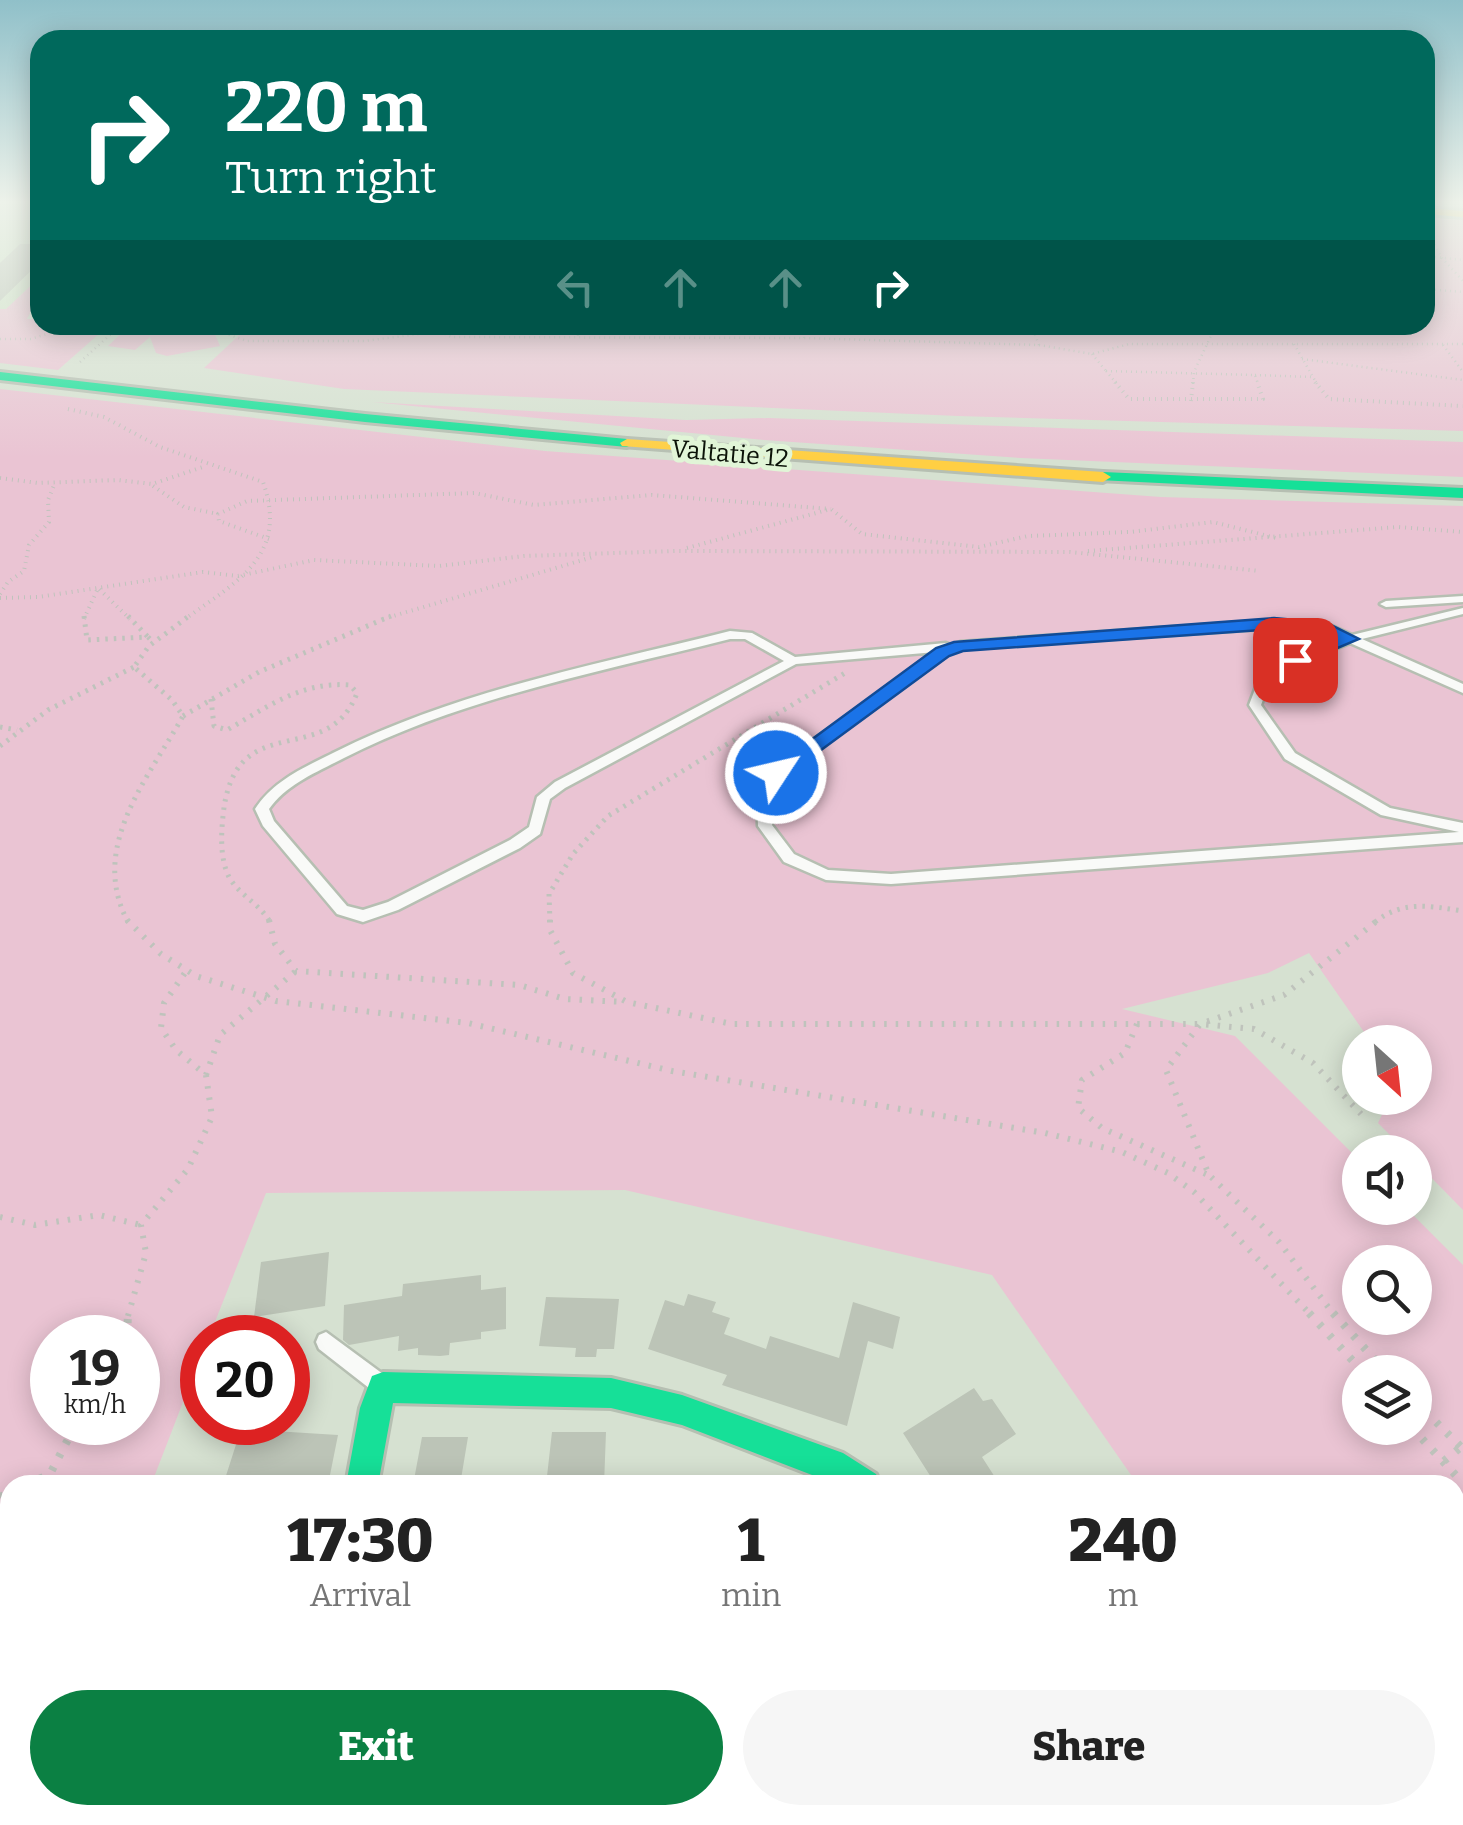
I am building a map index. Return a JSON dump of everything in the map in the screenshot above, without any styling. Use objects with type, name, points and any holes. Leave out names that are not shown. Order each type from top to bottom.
[{"type":"main road","name":"Valtatie 12","points":[[0,376],[498,434],[829,462],[1158,482],[1463,493]]},
{"type":"main road","points":[[364,1475],[383,1387],[611,1394],[682,1410],[844,1468],[852,1475]]},
{"type":"lane","points":[[1386,604],[1463,599]]},
{"type":"lane","points":[[1463,612],[1350,639],[1268,672],[1254,705],[1290,756],[1306,766],[1386,812],[1463,828]]},
{"type":"lane","points":[[793,661],[748,636],[730,636],[437,711],[374,735],[273,791],[262,809],[268,823],[342,910],[363,916],[393,906],[515,844],[535,830],[544,797],[560,786],[793,661],[1274,624],[1327,628],[1463,689]]},
{"type":"lane","points":[[960,646],[943,652],[776,773],[764,794],[766,826],[789,858],[826,876],[892,879],[1463,837]]},
{"type":"lane","points":[[326,1342],[383,1387]]},
{"type":"path","points":[[1435,290],[1463,292]]},
{"type":"path","points":[[0,339],[44,335]]},
{"type":"path","points":[[74,367],[110,335]]},
{"type":"path","points":[[230,335],[246,340],[364,342],[414,335]]},
{"type":"path","points":[[446,335],[804,338],[1038,345],[1092,354],[1129,344],[1463,344]]},
{"type":"path","points":[[1035,335],[1038,345]]},
{"type":"path","points":[[1191,401],[1194,372],[1210,335]]},
{"type":"path","points":[[1294,344],[1329,400],[1463,406]]},
{"type":"path","points":[[1444,345],[1463,372]]},
{"type":"path","points":[[1092,354],[1129,400],[1263,399],[1255,375]]},
{"type":"path","points":[[1302,359],[1463,380]]},
{"type":"path","points":[[1105,372],[1311,376]]},
{"type":"path","points":[[0,746],[16,730],[134,667],[151,640],[238,576],[266,549],[269,539],[262,482],[209,466],[132,434],[124,424],[56,406]]},
{"type":"path","points":[[0,478],[152,484],[209,466]]},
{"type":"path","points":[[0,596],[8,582],[24,572],[29,544],[50,522],[48,500],[55,483]]},
{"type":"path","points":[[152,484],[184,508],[218,514],[247,501],[267,500],[474,494],[534,505],[652,496],[832,509],[862,534],[979,548],[1028,536],[1130,532],[1214,522],[1280,539]]},
{"type":"path","points":[[675,551],[832,509]]},
{"type":"path","points":[[218,514],[219,521],[269,539]]},
{"type":"path","points":[[0,596],[98,588],[202,572],[238,576],[314,560],[439,566],[524,556],[675,551],[1070,552],[1398,527],[1463,532]]},
{"type":"path","points":[[1070,552],[1260,571]]},
{"type":"path","points":[[600,555],[368,623],[301,651],[183,716],[120,821],[112,856],[128,923],[160,953],[187,970],[260,998],[347,1013],[497,1028],[630,1062],[1032,1131],[1128,1154],[1168,1173],[1212,1207],[1347,1355]]},
{"type":"path","points":[[98,588],[84,616],[86,640],[151,640]]},
{"type":"path","points":[[98,588],[151,640]]},
{"type":"path","points":[[627,1002],[573,973],[550,930],[549,894],[572,854],[608,816],[878,653]]},
{"type":"path","points":[[134,667],[140,676],[177,701],[183,716]]},
{"type":"path","points":[[210,699],[214,726],[227,730],[283,696],[319,685],[350,685],[357,693],[353,711],[334,728],[249,753],[230,770],[224,790],[222,830],[228,877],[270,920],[274,943],[296,971]]},
{"type":"path","points":[[0,727],[16,730]]},
{"type":"path","points":[[1208,1175],[1166,1070],[1200,1024],[1284,994],[1393,908],[1424,905],[1463,911]]},
{"type":"path","points":[[187,970],[163,998],[159,1024],[172,1050],[206,1075]]},
{"type":"path","points":[[141,1224],[188,1170],[212,1116],[206,1075],[220,1035],[296,971],[520,984],[565,999],[627,1002],[732,1024],[1200,1024],[1254,1029],[1313,1064],[1342,1094]]},
{"type":"path","points":[[1137,1024],[1134,1046],[1123,1058],[1082,1080],[1078,1108],[1102,1128],[1208,1175],[1279,1242],[1368,1355]]},
{"type":"path","points":[[0,1217],[14,1225],[48,1226],[97,1214],[141,1224]]},
{"type":"path","points":[[128,1315],[146,1253],[141,1224]]},
{"type":"path","points":[[1432,1418],[1462,1448],[1443,1462]]},
{"type":"path","points":[[50,1474],[65,1445]]},
{"type":"path","points":[[1428,1445],[1455,1475]]},
{"type":"shaded area","points":[[0,288],[28,288],[6,309],[0,309]]},
{"type":"shaded area","points":[[30,288],[30,335],[98,335],[58,370],[0,363],[0,309],[6,309]]},
{"type":"shaded area","points":[[1435,288],[1463,288],[1463,431],[958,416],[344,389],[204,368],[239,335],[1435,335]]},
{"type":"shaded area","points":[[120,335],[215,335],[220,346],[167,356],[156,353],[150,337],[135,350],[108,346]]},
{"type":"shaded area","points":[[0,389],[545,451],[1161,497],[1463,506],[1463,1210],[1432,1178],[1432,1135],[1390,1135],[1378,1123],[1382,1115],[1432,1115],[1432,1025],[1359,1025],[1309,953],[1268,973],[1122,1009],[1235,1036],[1342,1143],[1342,1225],[1423,1225],[1463,1265],[1463,1475],[1131,1475],[992,1275],[625,1190],[266,1193],[218,1315],[180,1315],[180,1410],[155,1475],[0,1475]]},
{"type":"shaded area","points":[[372,402],[686,420],[769,418],[1463,442],[1463,477],[1021,458],[764,440]]},
{"type":"building","points":[[0,288],[13,288],[0,301]]},
{"type":"building","points":[[329,1252],[325,1306],[254,1315],[261,1262]]},
{"type":"building","points":[[481,1275],[481,1290],[506,1287],[506,1329],[481,1332],[481,1339],[450,1343],[449,1355],[440,1356],[418,1355],[418,1348],[398,1351],[399,1336],[349,1345],[343,1340],[344,1305],[402,1296],[403,1284]]},
{"type":"building","points":[[688,1294],[716,1302],[712,1312],[730,1318],[724,1334],[766,1349],[770,1336],[839,1358],[853,1302],[900,1317],[893,1349],[868,1341],[847,1426],[722,1385],[727,1375],[648,1349],[665,1300],[684,1306]]},
{"type":"building","points":[[546,1297],[619,1299],[614,1349],[597,1349],[596,1357],[575,1357],[576,1348],[539,1346]]},
{"type":"building","points":[[974,1388],[983,1401],[992,1399],[1016,1434],[982,1457],[994,1475],[930,1475],[903,1433]]},
{"type":"building","points":[[552,1432],[606,1432],[604,1475],[547,1475]]},
{"type":"building","points":[[310,1433],[338,1435],[330,1475],[226,1475],[236,1445],[310,1445]]},
{"type":"building","points":[[422,1437],[468,1437],[462,1475],[415,1475]]},
{"type":"traffic: fast","points":[[0,376],[627,443]]},
{"type":"traffic: fast","points":[[1103,477],[1463,493]]},
{"type":"traffic: fast","points":[[364,1475],[375,1408],[383,1387],[611,1393],[682,1410],[851,1475]]},
{"type":"traffic: slow","points":[[627,443],[1103,477]]},
{"type":"route","points":[[776,773],[943,652],[960,646],[1274,624],[1327,628],[1350,639],[1295,660]]}]
